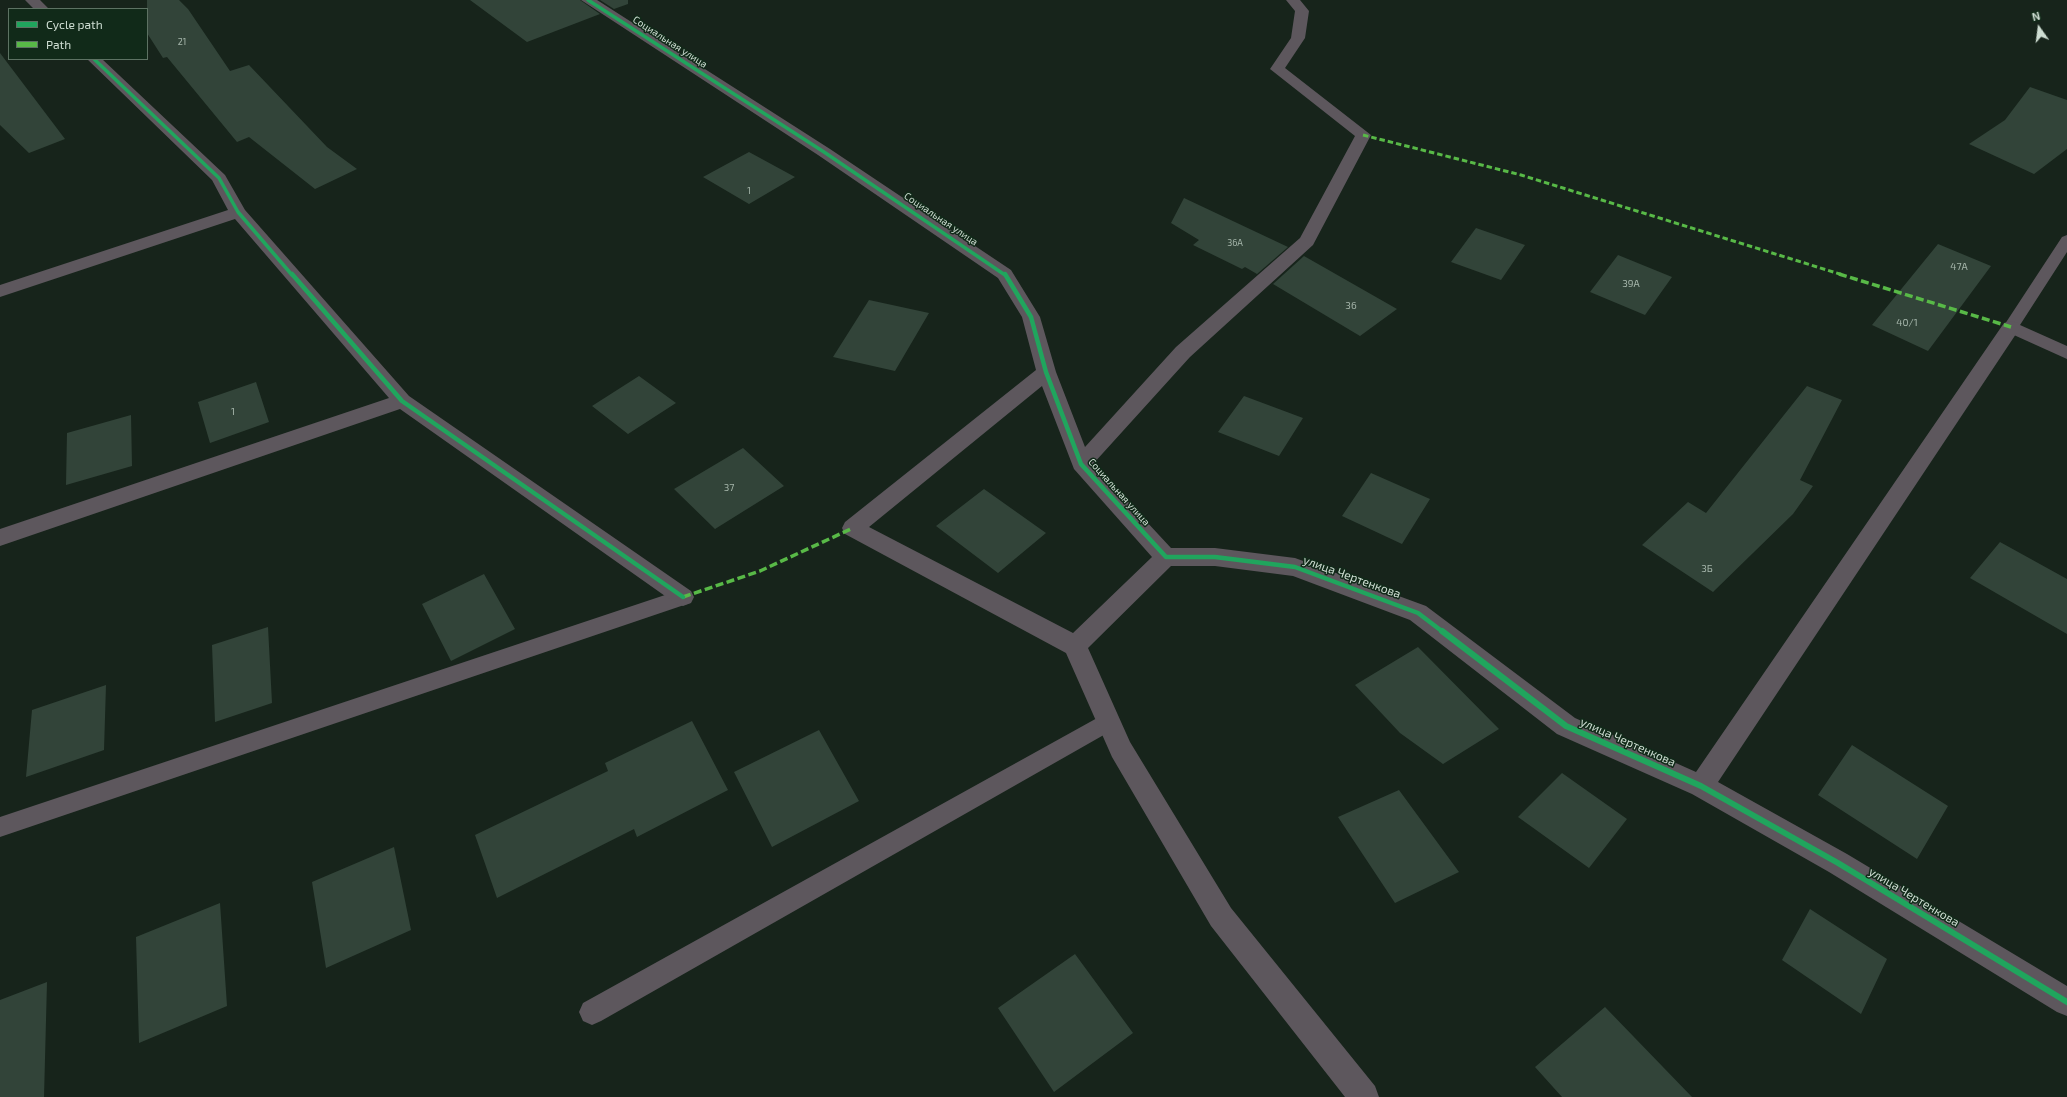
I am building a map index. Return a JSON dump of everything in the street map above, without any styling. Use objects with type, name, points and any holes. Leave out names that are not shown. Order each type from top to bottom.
[{"type":"street","points":[[32,0],[41,8]]},
{"type":"street","name":"Социальная улица","points":[[588,0],[824,152],[1005,274],[1031,318],[1046,372],[1081,464],[1166,557]]},
{"type":"street","points":[[1081,464],[1183,352],[1307,241],[1363,135],[1277,69],[1298,38],[1302,11],[1293,0]]},
{"type":"street","points":[[95,60],[220,178],[238,212],[402,401],[683,598]]},
{"type":"street","points":[[0,291],[238,212]]},
{"type":"street","points":[[1701,786],[2011,327]]},
{"type":"street","points":[[1046,372],[853,528],[1075,646],[1122,749],[1221,917],[1364,1097]]},
{"type":"street","points":[[0,538],[402,401]]},
{"type":"street","points":[[1075,646],[1166,557]]},
{"type":"street","name":"улица Чертенкова","points":[[1166,557],[1215,558],[1295,567],[1418,613],[1566,726],[1701,786],[1838,862],[2067,1002]]},
{"type":"lane","points":[[2067,240],[2011,327],[2067,353]]},
{"type":"lane","points":[[0,827],[683,598]]},
{"type":"lane","points":[[592,1012],[1108,721]]},
{"type":"building","points":[[147,0],[179,0],[188,9],[230,71],[249,65],[327,147],[357,169],[315,189],[249,137],[237,142],[167,57],[163,58],[148,35]]},
{"type":"building","points":[[470,0],[580,0],[600,14],[527,42]]},
{"type":"building","points":[[600,0],[628,0],[628,4],[614,9]]},
{"type":"building","points":[[0,53],[65,139],[29,153],[0,125]]},
{"type":"building","points":[[2030,87],[2067,100],[2067,149],[2034,174],[1969,144],[2005,120]]},
{"type":"building","points":[[749,152],[795,177],[749,204],[703,177]]},
{"type":"building","points":[[1184,198],[1288,247],[1257,274],[1245,267],[1242,269],[1193,245],[1199,240],[1171,223]]},
{"type":"building","points":[[1476,228],[1525,245],[1501,280],[1451,262]]},
{"type":"building","points":[[1938,244],[1991,266],[1928,351],[1872,325]]},
{"type":"building","points":[[1618,255],[1672,277],[1645,315],[1590,292]]},
{"type":"building","points":[[1304,256],[1397,309],[1360,336],[1273,284]]},
{"type":"building","points":[[869,300],[929,313],[895,371],[833,357]]},
{"type":"building","points":[[639,376],[676,403],[628,434],[592,406]]},
{"type":"building","points":[[256,382],[269,422],[210,443],[198,402]]},
{"type":"building","points":[[1807,386],[1842,400],[1800,480],[1813,486],[1793,514],[1713,592],[1642,545],[1688,502],[1706,513]]},
{"type":"building","points":[[1244,396],[1303,418],[1279,456],[1218,432]]},
{"type":"building","points":[[131,415],[132,466],[66,485],[67,433]]},
{"type":"building","points":[[743,448],[784,486],[715,529],[674,489]]},
{"type":"building","points":[[1371,473],[1430,499],[1402,544],[1342,516]]},
{"type":"building","points":[[984,489],[1046,533],[998,573],[936,526]]},
{"type":"building","points":[[2000,542],[2067,579],[2067,634],[1970,578]]},
{"type":"building","points":[[484,574],[515,629],[451,661],[422,604]]},
{"type":"building","points":[[268,627],[272,703],[215,722],[212,645]]},
{"type":"building","points":[[1418,647],[1499,729],[1443,764],[1400,733],[1355,685]]},
{"type":"building","points":[[106,685],[104,750],[26,777],[32,710]]},
{"type":"building","points":[[692,721],[728,790],[637,837],[634,829],[497,898],[475,835],[608,771],[605,763]]},
{"type":"building","points":[[819,730],[859,801],[772,847],[734,772]]},
{"type":"building","points":[[1852,745],[1948,806],[1917,859],[1818,795]]},
{"type":"building","points":[[1562,773],[1627,819],[1589,868],[1518,817]]},
{"type":"building","points":[[1399,790],[1459,872],[1395,903],[1338,817]]},
{"type":"building","points":[[394,847],[411,930],[326,968],[312,882]]},
{"type":"building","points":[[220,903],[227,1006],[139,1043],[136,937]]},
{"type":"building","points":[[1810,909],[1887,959],[1861,1014],[1782,960]]},
{"type":"building","points":[[1075,954],[1133,1033],[1054,1092],[998,1008]]},
{"type":"building","points":[[47,982],[44,1097],[0,1097],[0,1000]]},
{"type":"building","points":[[1605,1007],[1692,1097],[1562,1097],[1535,1067]]},
{"type":"marked path","points":[[1363,135],[1521,175],[2011,327]]},
{"type":"marked path","points":[[683,597],[760,571],[853,528]]},
{"type":"cycle path","points":[[588,0],[824,152],[1005,274],[1031,317],[1046,372],[1081,464],[1166,557],[1215,557],[1295,567],[1418,613],[1566,726],[1701,786],[1838,863],[2067,1002]]},
{"type":"cycle path","points":[[95,60],[219,178],[238,212],[402,401],[683,597]]}]
